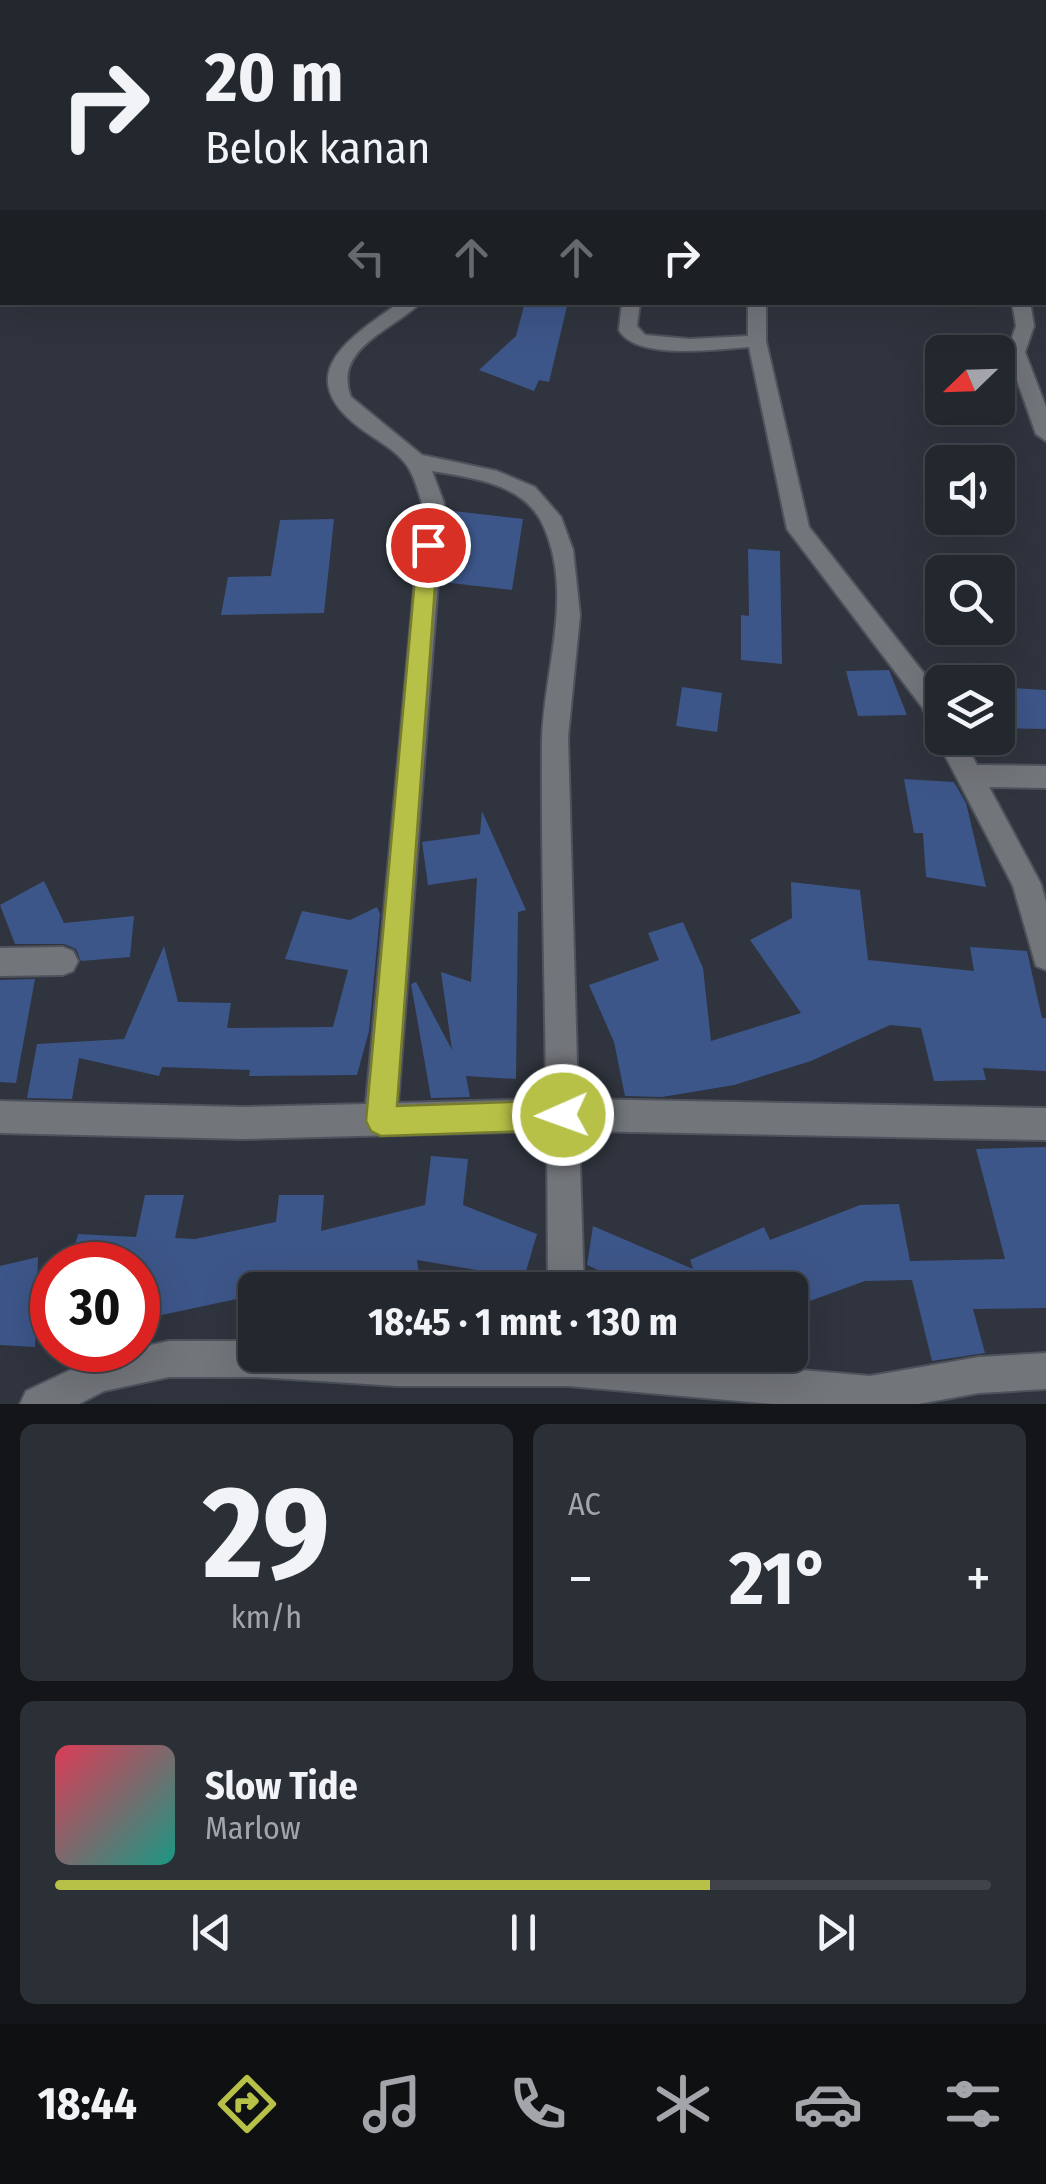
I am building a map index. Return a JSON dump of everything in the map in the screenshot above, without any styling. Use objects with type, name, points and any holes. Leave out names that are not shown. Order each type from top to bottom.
[{"type":"street","points":[[408,305],[349,350],[336,380],[340,397],[355,416],[415,461],[515,487],[539,501],[556,528],[565,575],[566,675],[555,736],[566,1272]]},
{"type":"street","points":[[630,305],[626,323],[631,334],[648,344],[758,341]]},
{"type":"street","points":[[756,305],[758,341],[798,529],[925,693]]},
{"type":"street","points":[[1022,305],[1025,326],[1016,352],[1046,434]]},
{"type":"street","points":[[381,1121],[434,503],[415,461]]},
{"type":"street","points":[[958,755],[1028,884],[1046,956]]},
{"type":"street","points":[[968,776],[1046,777]]},
{"type":"street","points":[[0,962],[62,962]]},
{"type":"street","points":[[0,1117],[381,1121],[563,1115],[1046,1124]]},
{"type":"street","points":[[39,1404],[100,1374],[168,1359],[238,1360]]},
{"type":"street","points":[[662,1372],[870,1394],[979,1375],[1046,1371]]},
{"type":"building","points":[[524,305],[567,305],[549,382],[539,380],[534,391],[479,370],[516,336]]},
{"type":"building","points":[[453,511],[523,519],[512,590],[442,582]]},
{"type":"building","points":[[334,519],[324,613],[221,615],[228,577],[271,576],[280,520]]},
{"type":"building","points":[[748,549],[780,551],[782,664],[741,660],[741,615],[749,616]]},
{"type":"building","points":[[889,670],[907,715],[858,716],[846,671]]},
{"type":"building","points":[[682,687],[722,693],[717,732],[676,726]]},
{"type":"building","points":[[1015,688],[1046,690],[1046,729],[1015,728]]},
{"type":"building","points":[[904,779],[954,782],[966,803],[986,887],[926,877],[923,833],[914,833]]},
{"type":"building","points":[[482,811],[526,910],[518,912],[516,1079],[466,1076],[470,1097],[431,1098],[411,984],[416,982],[452,1050],[441,972],[471,982],[477,878],[428,885],[422,842],[480,834]]},
{"type":"building","points":[[44,881],[64,923],[134,916],[130,957],[81,961],[76,949],[64,944],[15,944],[0,905]]},
{"type":"building","points":[[791,882],[860,890],[868,960],[974,971],[970,947],[1027,951],[1042,1018],[1046,1018],[1046,1071],[983,1068],[986,1080],[934,1081],[921,1028],[890,1025],[811,1061],[734,1085],[662,1097],[625,1096],[614,1042],[589,985],[659,960],[648,933],[683,922],[703,968],[711,1041],[801,1013],[750,940],[792,918]]},
{"type":"building","points":[[377,907],[380,914],[369,1031],[357,1075],[249,1076],[250,1070],[162,1067],[159,1076],[79,1058],[72,1099],[27,1098],[37,1044],[124,1039],[164,946],[178,1002],[231,1003],[227,1028],[333,1027],[348,970],[285,959],[302,911],[350,920]]},
{"type":"building","points":[[35,979],[16,1083],[0,1082],[0,980]]},
{"type":"building","points":[[1046,1147],[1046,1308],[973,1309],[985,1353],[932,1361],[912,1280],[865,1281],[808,1302],[808,1272],[603,1272],[587,1265],[593,1226],[693,1269],[690,1260],[764,1227],[770,1240],[860,1205],[899,1204],[910,1261],[1005,1259],[976,1149]]},
{"type":"building","points":[[431,1156],[468,1159],[463,1205],[537,1234],[526,1272],[488,1272],[417,1260],[419,1272],[238,1272],[238,1299],[160,1315],[160,1242],[76,1242],[78,1234],[136,1237],[145,1195],[184,1195],[175,1238],[195,1239],[276,1222],[279,1195],[324,1195],[321,1231],[425,1205]]},
{"type":"building","points":[[30,1259],[30,1347],[0,1345],[0,1266]]},
{"type":"route","points":[[428,545],[381,1121],[563,1115]]}]
